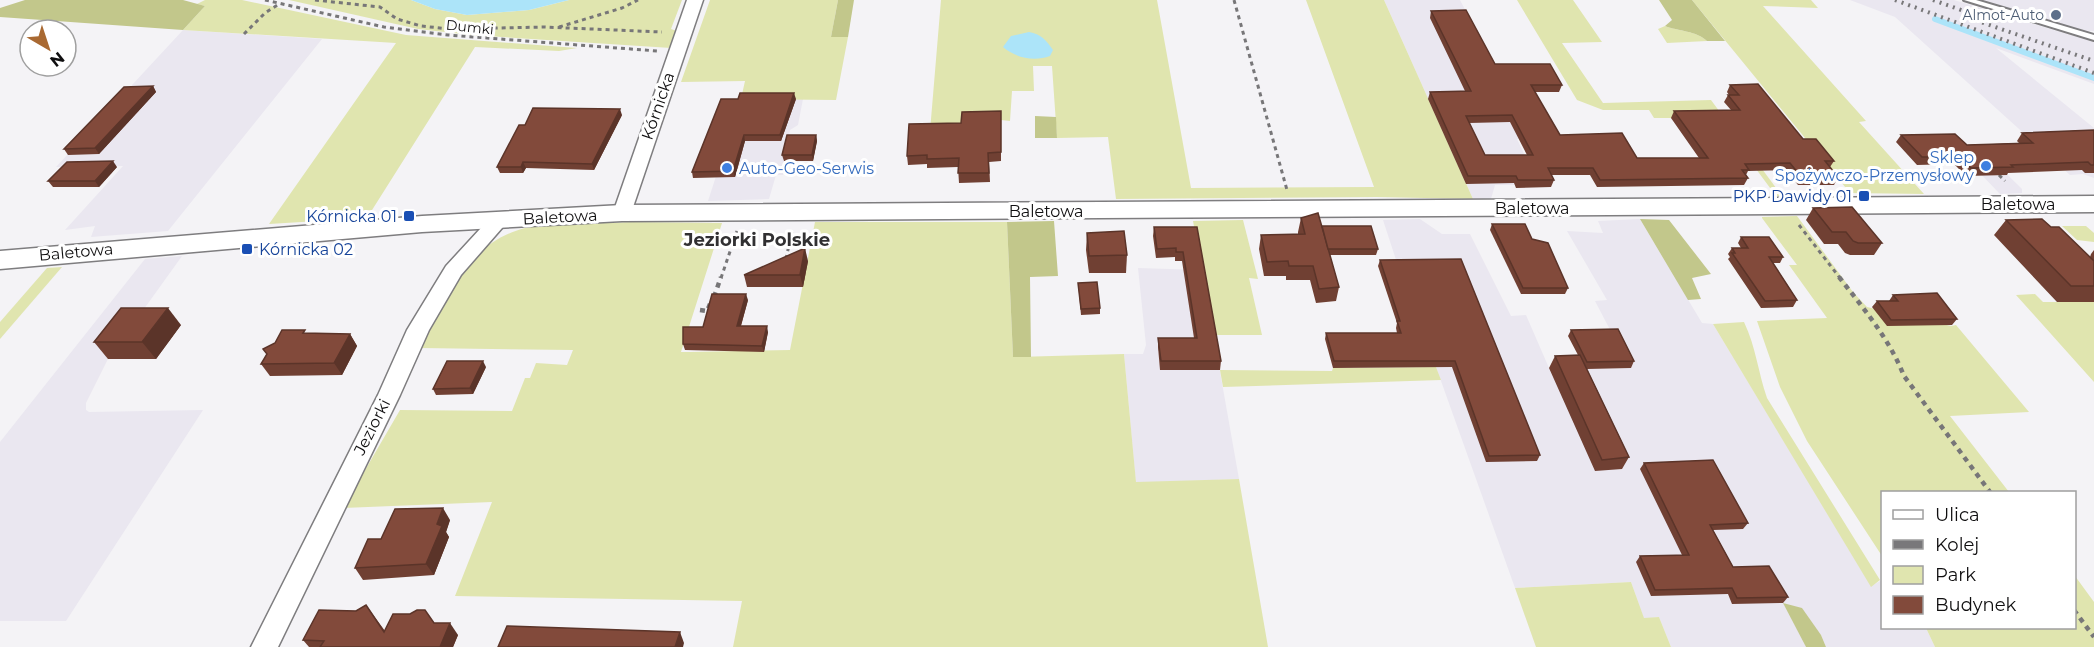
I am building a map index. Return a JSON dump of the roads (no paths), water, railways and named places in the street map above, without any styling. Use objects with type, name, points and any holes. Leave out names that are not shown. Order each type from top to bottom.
[{"type":"street","name":"Kórnicka","points":[[622,213],[695,0]]},
{"type":"street","name":"Baletowa","points":[[0,260],[411,225],[622,213],[2094,204]]},
{"type":"street","name":"Jeziorki","points":[[264,647],[424,318],[453,271],[499,220]]},
{"type":"lane","points":[[1968,0],[2094,38]]},
{"type":"water","points":[[411,0],[569,0],[529,10],[467,15],[435,9]]},
{"type":"water","points":[[1029,32],[1040,36],[1048,43],[1053,50],[1050,56],[1038,59],[1025,58],[1003,47],[1011,36]]},
{"type":"waterway","points":[[1935,19],[2094,78]]},
{"type":"railway","points":[[1895,0],[2094,73]]},
{"type":"railway","points":[[1933,0],[1981,17]]},
{"type":"railway","points":[[1969,18],[2094,61]]},
{"type":"place","name":"Almot-Auto","points":[[2056,15]]},
{"type":"place","name":"Sklep Spożywczo-Przemysłowy","points":[[1986,166]]},
{"type":"place","name":"Auto-Geo-Serwis","points":[[727,168]]},
{"type":"place","name":"PKP Dawidy 01","points":[[1864,196]]},
{"type":"place","name":"Kórnicka 01","points":[[409,216]]},
{"type":"place","name":"Kórnicka 02","points":[[247,249]]},
{"type":"district","name":"Jeziorki Polskie","points":[[757,240]]}]
